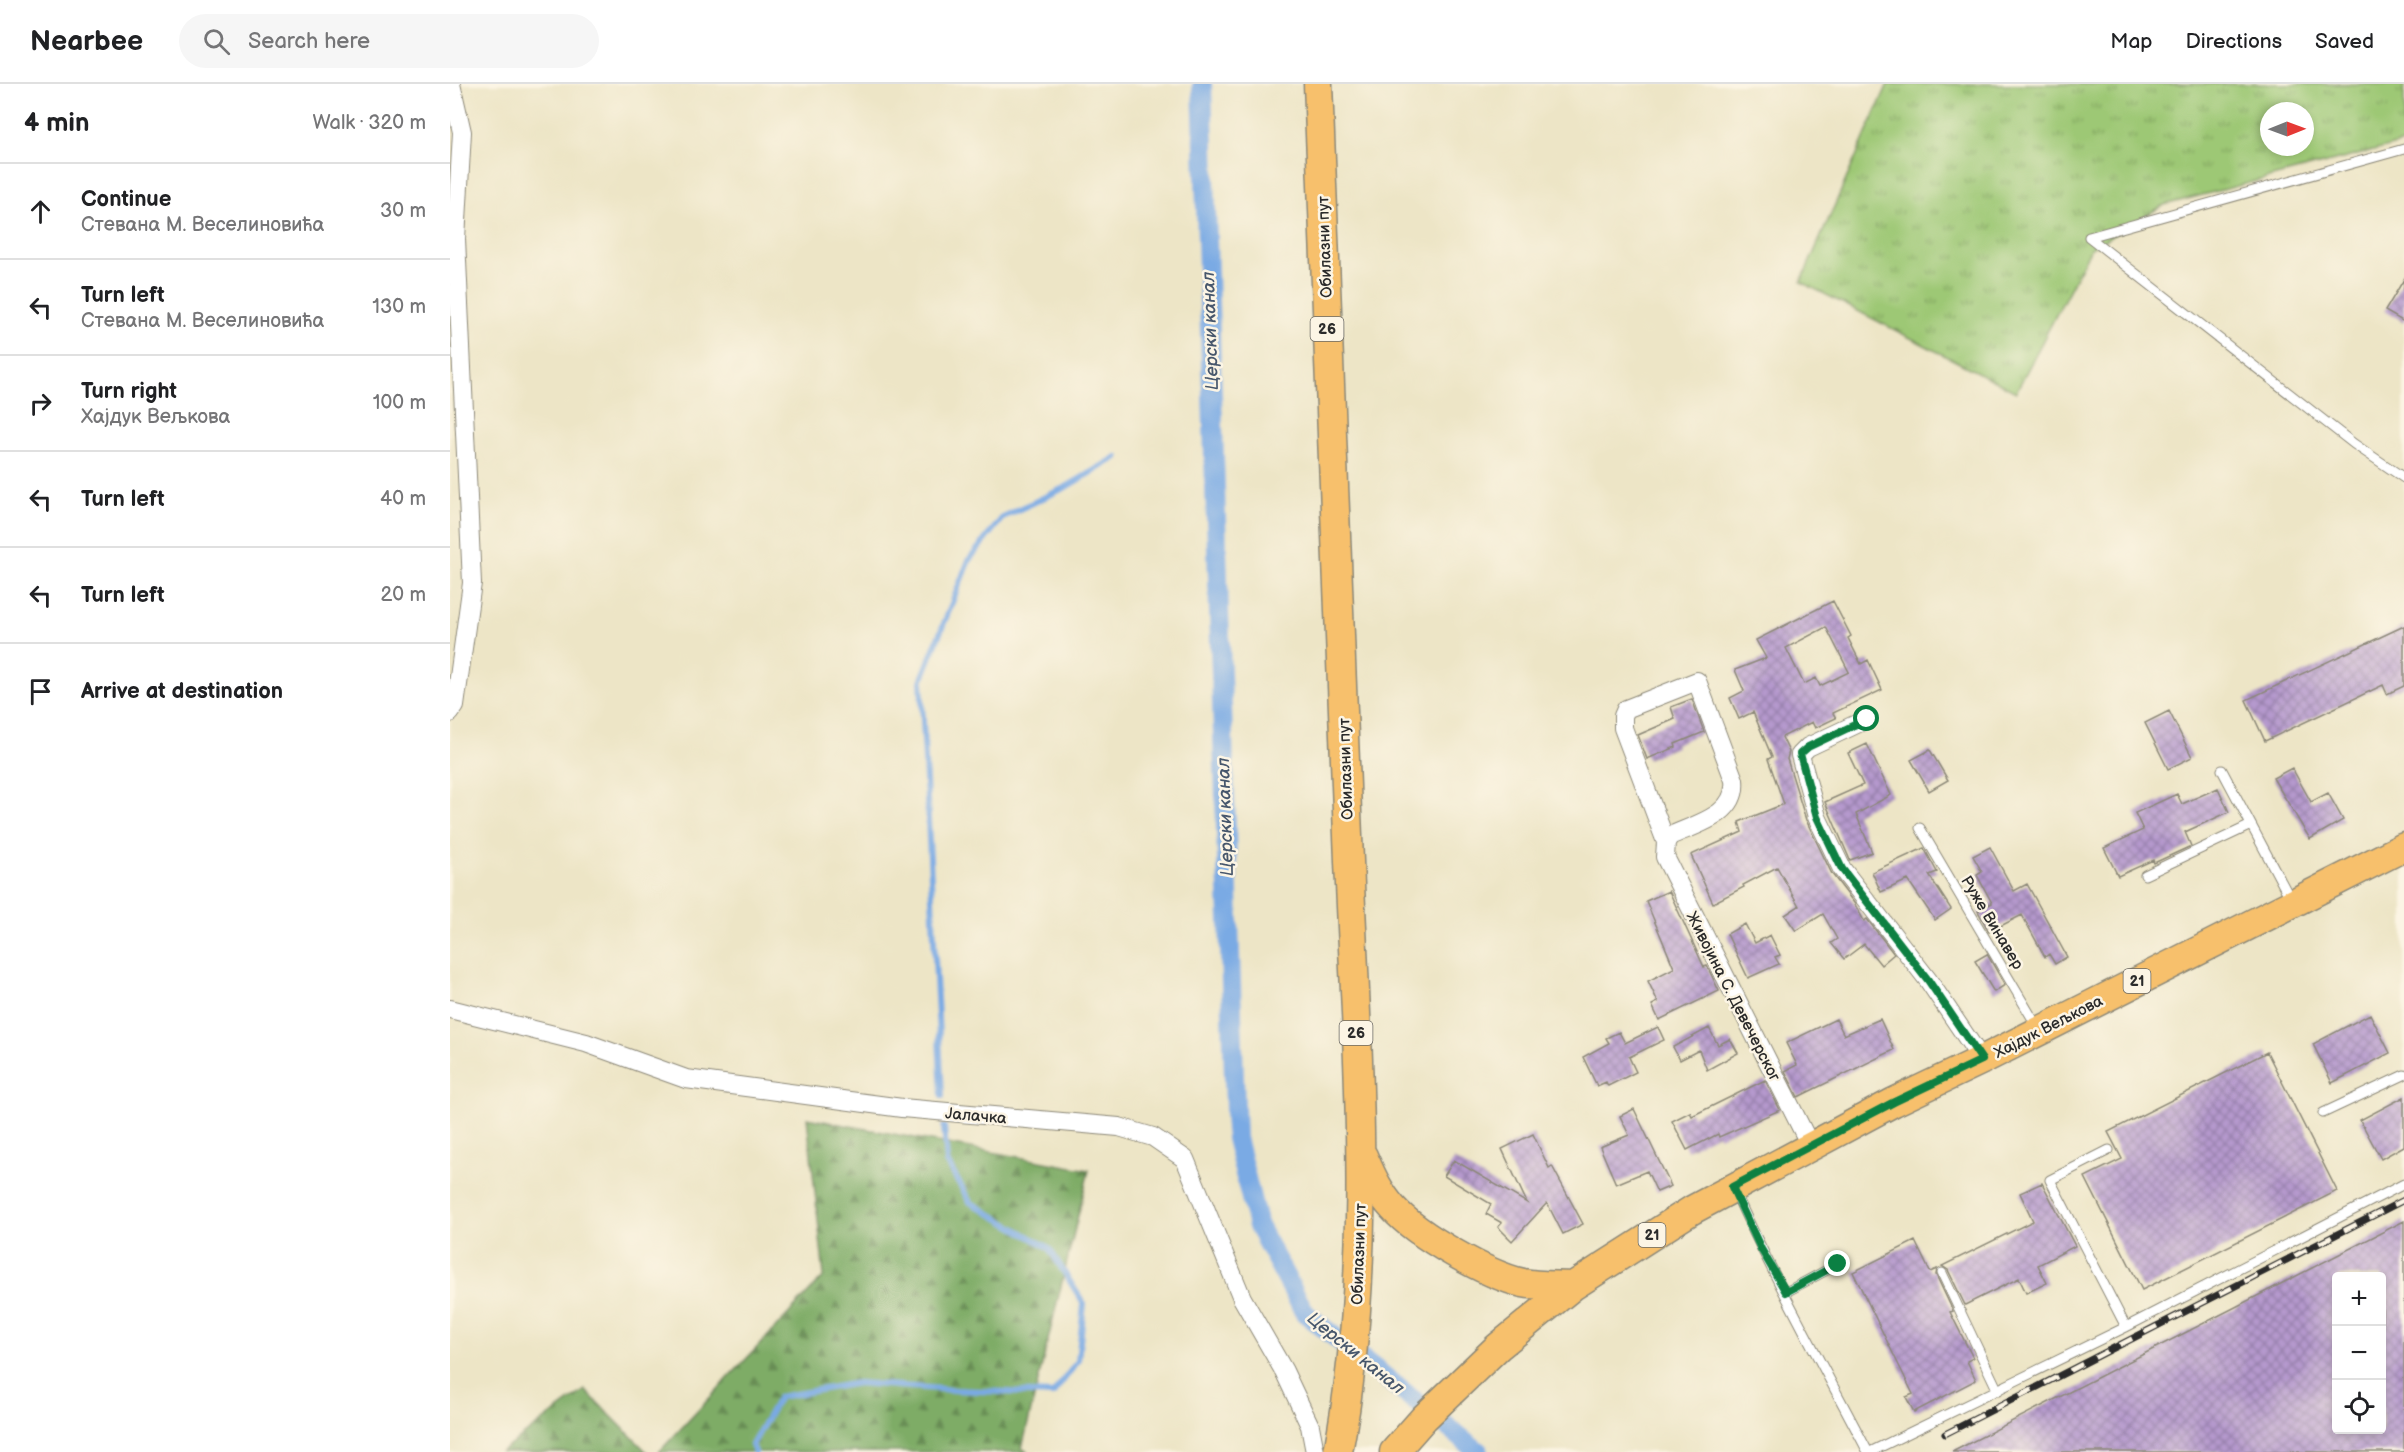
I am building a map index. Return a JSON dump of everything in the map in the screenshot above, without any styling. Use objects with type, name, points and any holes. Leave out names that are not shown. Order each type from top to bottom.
[{"type":"main road","name":"Обилазни пут","points":[[1318,84],[1360,1149],[1352,1368],[1338,1452]]},
{"type":"main road","name":"Хајдук Вељкова","points":[[1573,1286],[1657,1231],[1732,1187],[1894,1102],[2404,847]]},
{"type":"main road","points":[[1360,1149],[1376,1183],[1391,1206],[1403,1218],[1437,1242],[1485,1268],[1521,1282],[1573,1286]]},
{"type":"main road","name":"21","points":[[1394,1452],[1430,1411],[1498,1347],[1573,1286]]},
{"type":"street","points":[[450,713],[455,706],[472,583],[456,239],[462,132],[451,84]]},
{"type":"street","name":"Живојина С. Девечерског","points":[[1666,842],[1670,837],[1722,812],[1734,797],[1734,780],[1697,681],[1626,709],[1623,716],[1623,728],[1666,842],[1665,857],[1668,866],[1811,1147]]},
{"type":"street","points":[[1867,719],[1808,747],[1800,754],[1817,817],[1842,869],[1928,980],[1982,1060]]},
{"type":"street","name":"Јалачка","points":[[450,1009],[586,1043],[686,1078],[902,1108],[1119,1127],[1153,1137],[1185,1159],[1242,1298],[1284,1371],[1310,1426],[1315,1452]]},
{"type":"lane","points":[[2404,149],[2089,237],[2354,444],[2404,478]]},
{"type":"lane","points":[[2222,770],[2292,902]]},
{"type":"lane","points":[[2145,875],[2251,825]]},
{"type":"lane","name":"Руже Винавер","points":[[1920,828],[2040,1030]]},
{"type":"lane","points":[[2323,1113],[2404,1075]]},
{"type":"lane","points":[[2109,1150],[2050,1180],[2126,1327]]},
{"type":"lane","points":[[1732,1187],[1761,1249],[1786,1292],[1869,1452],[2126,1327],[2404,1184]]},
{"type":"lane","points":[[1786,1292],[1838,1264]]},
{"type":"lane","points":[[1942,1274],[1998,1390]]},
{"type":"green space","points":[[1888,84],[2404,84],[2404,143],[2164,205],[2091,248],[2016,392],[1801,282]]},
{"type":"green space","points":[[807,1118],[1089,1170],[1022,1448],[1028,1452],[659,1452],[824,1276]]},
{"type":"green space","points":[[585,1390],[647,1452],[501,1452]]},
{"type":"building","points":[[2404,279],[2404,322],[2385,311]]},
{"type":"building","points":[[1833,601],[1851,636],[1848,638],[1861,664],[1868,660],[1882,690],[1833,713],[1836,718],[1815,728],[1812,722],[1782,737],[1789,752],[1787,759],[1806,820],[1832,874],[1854,903],[1864,921],[1867,919],[1894,954],[1881,965],[1864,944],[1844,959],[1831,943],[1837,939],[1823,914],[1796,931],[1785,915],[1799,906],[1777,867],[1713,903],[1691,855],[1742,832],[1739,822],[1784,804],[1768,759],[1772,757],[1753,712],[1739,719],[1730,698],[1744,691],[1735,670],[1766,658],[1756,640]],"holes":[[[1826,627],[1849,672],[1820,686],[1816,678],[1804,684],[1786,648]]]},
{"type":"building","points":[[2404,626],[2404,686],[2387,694],[2383,685],[2265,741],[2246,700]]},
{"type":"building","points":[[1692,699],[1704,732],[1647,759],[1638,735],[1675,719],[1671,707]]},
{"type":"building","points":[[2169,711],[2192,757],[2168,769],[2145,723]]},
{"type":"building","points":[[1867,744],[1891,795],[1856,814],[1872,852],[1850,860],[1825,802],[1863,785],[1848,753]]},
{"type":"building","points":[[1930,750],[1948,780],[1929,791],[1911,760]]},
{"type":"building","points":[[2292,768],[2311,802],[2328,793],[2343,820],[2310,839],[2273,778]]},
{"type":"building","points":[[2218,788],[2229,812],[2185,832],[2191,846],[2118,876],[2104,848],[2143,830],[2135,813],[2177,794],[2182,804]]},
{"type":"building","points":[[1990,847],[2014,891],[2027,884],[2067,957],[2055,964],[2049,954],[2045,957],[2022,915],[1989,932],[1978,911],[1992,903],[1977,875],[1982,872],[1973,856]]},
{"type":"building","points":[[1924,848],[1937,872],[1929,875],[1951,909],[1935,920],[1908,880],[1881,892],[1872,872]]},
{"type":"building","points":[[1669,891],[1704,967],[1707,966],[1719,991],[1659,1020],[1652,1005],[1658,1002],[1648,981],[1674,968],[1646,901]]},
{"type":"building","points":[[1745,924],[1755,943],[1770,935],[1780,955],[1775,957],[1779,964],[1748,978],[1727,934]]},
{"type":"building","points":[[1987,954],[2005,985],[1994,992],[1975,961]]},
{"type":"building","points":[[2370,1014],[2390,1053],[2332,1083],[2313,1044]]},
{"type":"building","points":[[1836,1019],[1844,1035],[1880,1019],[1894,1050],[1798,1097],[1785,1071],[1797,1065],[1786,1043]]},
{"type":"building","points":[[1658,1027],[1664,1040],[1629,1057],[1636,1072],[1608,1086],[1606,1082],[1597,1086],[1583,1057],[1609,1043],[1606,1038],[1619,1032],[1625,1043]]},
{"type":"building","points":[[1709,1028],[1718,1045],[1730,1039],[1738,1053],[1707,1070],[1699,1050],[1680,1060],[1673,1047]]},
{"type":"building","points":[[2267,1052],[2337,1191],[2142,1290],[2085,1177],[2122,1159],[2108,1132]]},
{"type":"building","points":[[1765,1080],[1780,1110],[1719,1137],[1718,1134],[1687,1150],[1672,1121],[1690,1112],[1692,1116]]},
{"type":"building","points":[[2404,1097],[2404,1146],[2381,1159],[2360,1120]]},
{"type":"building","points":[[1634,1109],[1671,1186],[1657,1192],[1647,1171],[1616,1184],[1600,1147],[1629,1135],[1620,1116]]},
{"type":"building","points":[[1533,1134],[1549,1168],[1552,1166],[1583,1224],[1563,1234],[1547,1203],[1512,1241],[1498,1227],[1502,1223],[1486,1214],[1491,1204],[1444,1176],[1454,1160],[1527,1203],[1502,1149]]},
{"type":"building","points":[[2042,1183],[2075,1246],[2038,1265],[2047,1283],[2026,1293],[2019,1278],[1965,1305],[1948,1270],[1942,1266],[2033,1221],[2020,1193]]},
{"type":"building","points":[[2404,1221],[2404,1452],[1952,1452]]},
{"type":"building","points":[[1915,1241],[1930,1272],[1937,1269],[1936,1275],[1953,1311],[1950,1312],[1973,1358],[1967,1361],[1976,1380],[1914,1412],[1906,1397],[1913,1394],[1853,1272]]},
{"type":"waterway","name":"Церски канал","points":[[1202,84],[1236,1138],[1258,1226],[1305,1313],[1479,1452]]},
{"type":"waterway","points":[[942,1096],[921,681],[969,560],[1003,517],[1066,487],[1117,457]]},
{"type":"waterway","points":[[755,1452],[752,1445],[779,1397],[858,1383],[1053,1394],[1078,1361],[1084,1304],[1049,1248],[970,1202],[947,1162],[944,1127]]},
{"type":"railway","points":[[1945,1434],[2404,1200]]},
{"type":"route","points":[[1838,1264],[1786,1292],[1761,1249],[1732,1187],[1894,1102],[1982,1060],[1928,980],[1842,869],[1817,817],[1800,754],[1808,747],[1867,719]]}]
